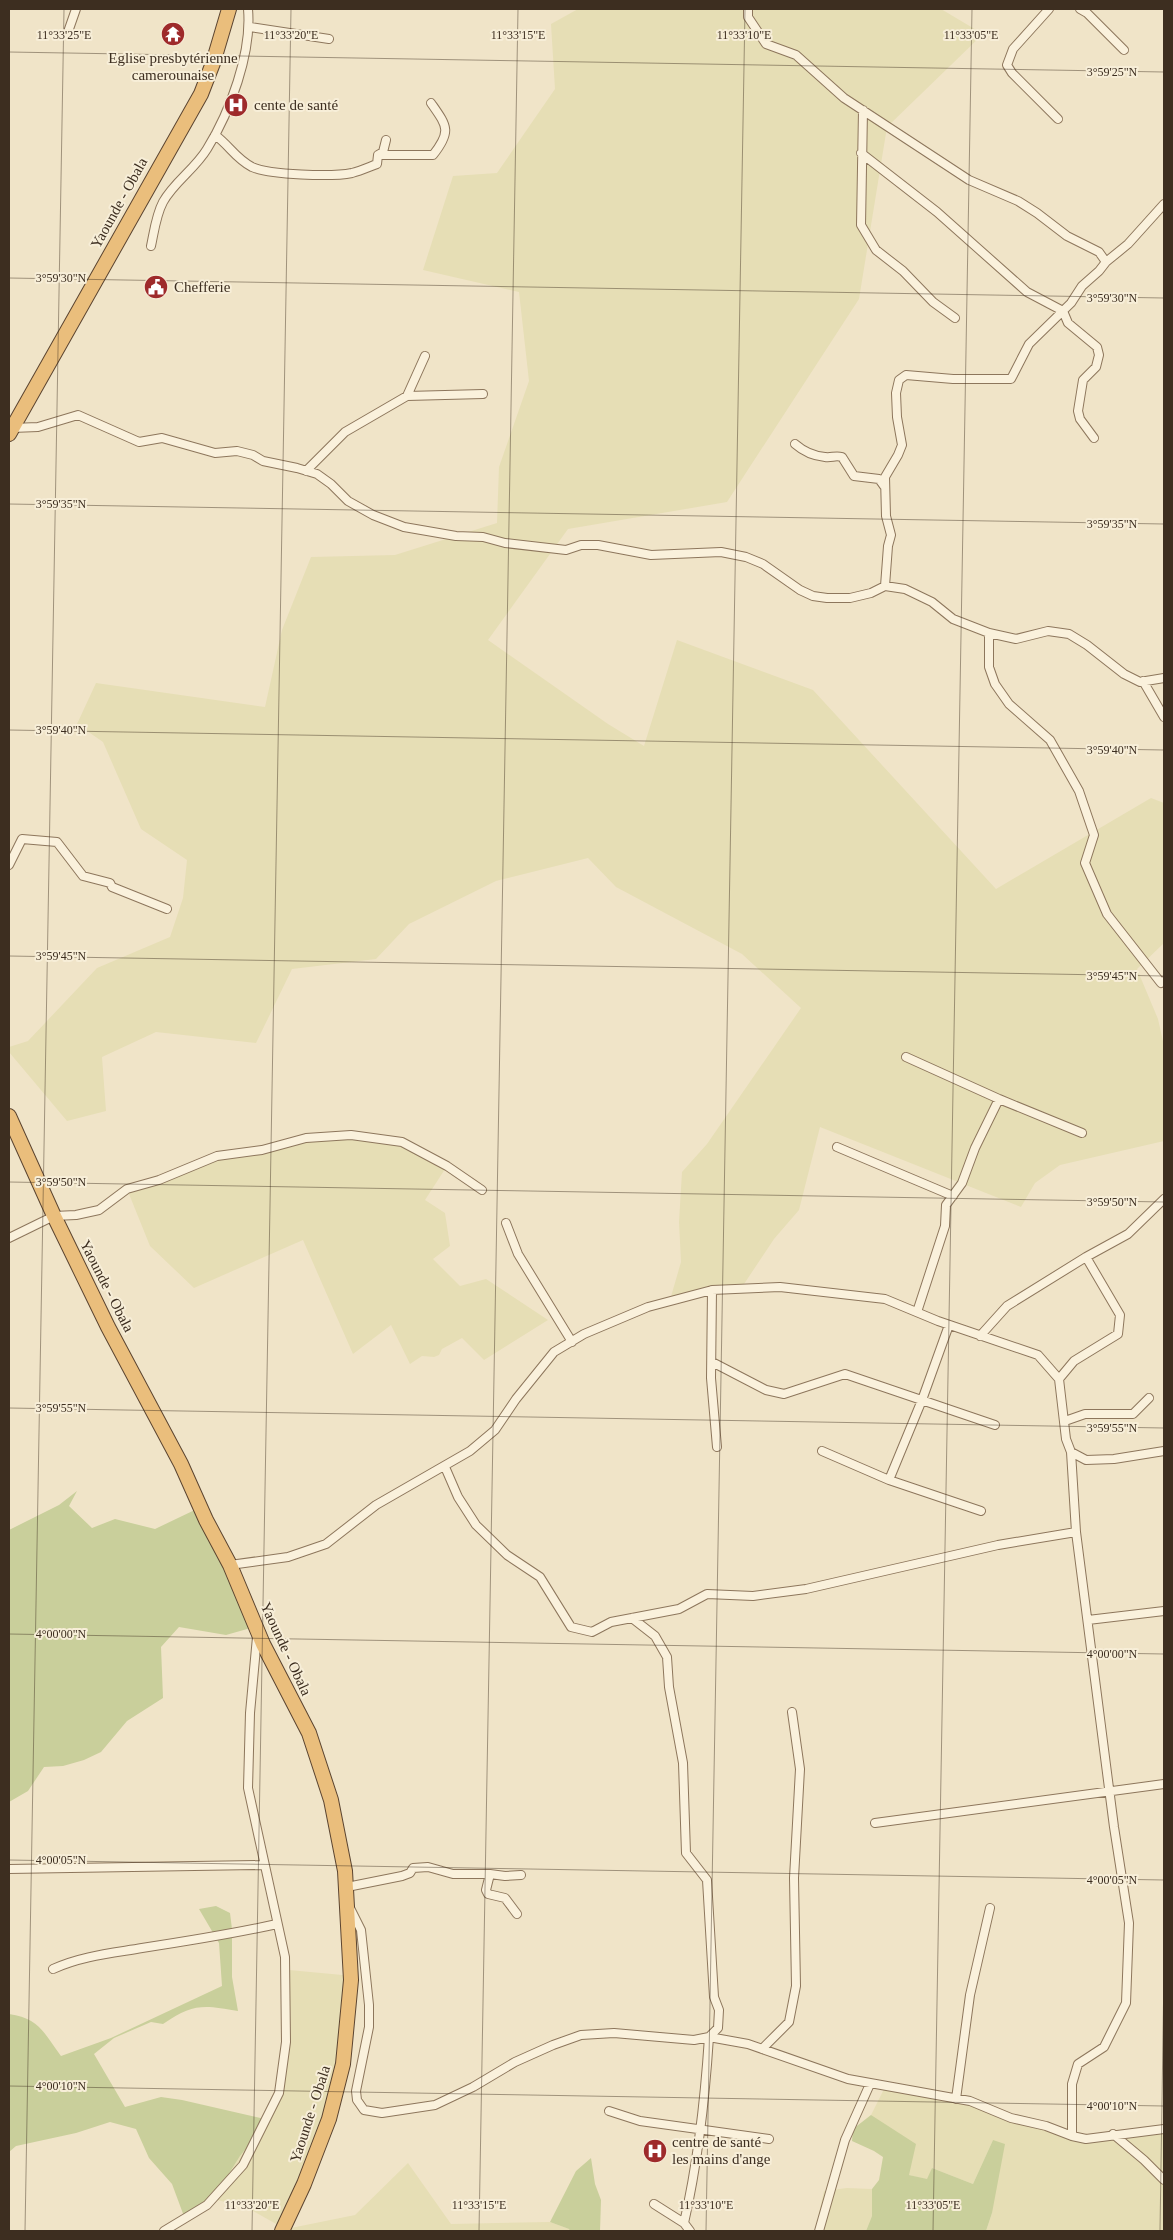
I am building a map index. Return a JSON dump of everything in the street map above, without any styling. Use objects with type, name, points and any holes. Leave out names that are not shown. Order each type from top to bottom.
[{"type":"highway","name":"Yaounde - Obala","points":[[10,431],[201,94],[213,63],[229,9]]},
{"type":"highway","name":"Yaounde - Obala","points":[[9,1116],[54,1216],[230,1565],[257,1630],[309,1733],[331,1800],[346,1887],[351,1980],[343,2064],[329,2119],[304,2184],[282,2231]]},
{"type":"street","points":[[69,29],[76,9]]},
{"type":"street","points":[[151,246],[163,202],[207,151],[235,90],[250,26],[248,9]]},
{"type":"street","points":[[748,9],[748,18],[766,44],[796,55],[844,98],[969,180],[1018,201],[1038,213],[1067,236],[1099,252],[1106,262]]},
{"type":"street","points":[[1049,9],[1013,49],[1007,65],[1012,73],[1058,118]]},
{"type":"street","points":[[1080,9],[1124,50]]},
{"type":"street","points":[[250,26],[329,39]]},
{"type":"street","points":[[378,155],[433,155],[445,140],[445,123],[431,103]]},
{"type":"street","points":[[863,110],[861,225],[876,250],[903,271],[933,302],[955,318]]},
{"type":"street","points":[[215,135],[229,146],[232,154],[254,168],[281,173],[351,173],[377,164],[378,155]]},
{"type":"street","points":[[378,155],[383,152],[386,140]]},
{"type":"street","points":[[861,153],[937,212],[1027,292],[1062,311],[1068,323],[1097,347],[1099,355],[1096,367],[1083,380],[1078,411],[1080,419],[1094,438]]},
{"type":"street","points":[[885,586],[888,546],[891,535],[886,516],[884,486],[885,477],[898,456],[902,445],[896,393],[899,380],[906,375],[953,380],[1010,378],[1029,344],[1071,303],[1082,286],[1106,262],[1128,244],[1164,204]]},
{"type":"street","points":[[407,396],[424,356]]},
{"type":"street","points":[[306,471],[345,432],[407,396],[483,394]]},
{"type":"street","points":[[10,431],[38,427],[78,415],[139,442],[162,438],[191,445],[215,454],[237,451],[253,455],[263,461],[317,474],[332,484],[348,502],[373,515],[404,527],[456,536],[484,537],[505,543],[566,550],[581,545],[598,545],[652,556],[721,552],[746,557],[763,564],[800,590],[813,596],[827,598],[850,598],[871,593],[885,586],[905,589],[932,602],[953,619],[989,633],[1016,639],[1048,631],[1069,634],[1087,645],[1124,674],[1140,682],[1164,678]]},
{"type":"street","points":[[794,444],[804,451],[826,458],[836,455],[842,457],[854,476],[879,479],[884,486]]},
{"type":"street","points":[[989,633],[989,667],[995,684],[1009,704],[1050,740],[1079,791],[1094,835],[1085,863],[1107,914],[1161,983],[1164,981]]},
{"type":"street","points":[[1143,681],[1164,717]]},
{"type":"street","points":[[9,864],[11,864],[22,839],[57,842],[83,876],[110,883],[112,888],[166,909]]},
{"type":"street","points":[[906,1057],[999,1099],[1082,1133]]},
{"type":"street","points":[[917,1312],[945,1226],[946,1204],[962,1184],[975,1148],[999,1099]]},
{"type":"street","points":[[9,1238],[54,1216],[76,1215],[99,1210],[127,1189],[159,1180],[217,1156],[262,1150],[306,1138],[344,1135],[402,1142],[447,1166],[482,1190]]},
{"type":"street","points":[[837,1147],[953,1196]]},
{"type":"street","points":[[980,1336],[1007,1306],[1086,1257],[1128,1234],[1164,1199]]},
{"type":"street","points":[[506,1223],[518,1254],[572,1342]]},
{"type":"street","points":[[1059,1379],[1074,1361],[1118,1334],[1120,1315],[1086,1257]]},
{"type":"street","points":[[230,1565],[288,1557],[326,1544],[376,1506],[470,1451],[495,1430],[516,1399],[554,1352],[584,1334],[648,1307],[712,1290],[780,1287],[885,1299],[949,1325],[1038,1355],[1059,1379],[1066,1439],[1071,1452],[1076,1532],[1129,1922],[1126,2003],[1104,2047],[1078,2064],[1072,2084],[1072,2136]]},
{"type":"street","points":[[712,1290],[712,1362],[717,1447]]},
{"type":"street","points":[[889,1480],[922,1400],[949,1325]]},
{"type":"street","points":[[712,1362],[766,1390],[784,1394],[845,1374],[995,1425]]},
{"type":"street","points":[[1065,1421],[1085,1414],[1133,1414],[1149,1398]]},
{"type":"street","points":[[1071,1452],[1086,1460],[1114,1459],[1164,1450]]},
{"type":"street","points":[[822,1451],[889,1480],[981,1511]]},
{"type":"street","points":[[444,1467],[458,1497],[476,1525],[507,1555],[540,1577],[571,1627],[592,1632],[611,1622],[679,1609],[708,1594],[753,1596],[806,1589],[998,1545],[1076,1532]]},
{"type":"street","points":[[1088,1620],[1164,1611]]},
{"type":"street","points":[[632,1618],[655,1636],[667,1657],[669,1687],[683,1763],[686,1853],[707,1880],[714,1998],[719,2010],[718,2028],[709,2037],[708,2074],[693,2185],[684,2223]]},
{"type":"street","points":[[164,2231],[207,2205],[243,2165],[279,2093],[286,2042],[285,1957],[263,1865],[248,1788],[250,1713],[257,1630]]},
{"type":"street","points":[[762,2049],[789,2022],[796,1986],[794,1878],[800,1769],[792,1712]]},
{"type":"street","points":[[874,1823],[1164,1784]]},
{"type":"street","points":[[9,1869],[263,1865]]},
{"type":"street","points":[[346,1887],[402,1876],[410,1873],[413,1868],[428,1867],[454,1874],[521,1875]]},
{"type":"street","points":[[490,1874],[486,1890],[488,1894],[505,1898],[517,1914]]},
{"type":"street","points":[[347,1902],[361,1930],[369,2005],[369,2027],[356,2091],[357,2100],[364,2110],[382,2113],[435,2105],[473,2088],[515,2062],[580,2034],[627,2033],[694,2040],[709,2037],[748,2044],[807,2066],[870,2084],[987,2107],[1011,2118],[1046,2126],[1086,2139],[1113,2134],[1164,2129]]},
{"type":"street","points":[[956,2100],[970,1995],[990,1908]]},
{"type":"street","points":[[54,1969],[65,1963],[102,1955],[226,1935],[277,1924]]},
{"type":"street","points":[[819,2231],[845,2140],[870,2084]]},
{"type":"street","points":[[609,2111],[640,2121],[769,2139]]},
{"type":"street","points":[[1113,2134],[1164,2180]]},
{"type":"street","points":[[654,2204],[684,2223],[690,2231]]},
{"type":"shaded area","points":[[578,9],[941,9],[983,34],[887,127],[859,299],[727,502],[568,529],[488,640],[608,724],[644,746],[677,640],[813,690],[996,889],[1151,798],[1164,803],[1164,943],[1137,969],[1158,1019],[1164,1046],[1164,1141],[1060,1165],[1035,1183],[1021,1207],[820,1127],[799,1210],[774,1239],[742,1287],[670,1300],[681,1262],[679,1222],[682,1172],[707,1144],[801,1008],[742,954],[616,887],[588,858],[496,881],[409,924],[376,959],[292,969],[256,1043],[156,1032],[102,1057],[106,1111],[67,1121],[9,1052],[9,1047],[28,1041],[97,968],[170,937],[183,898],[187,860],[141,829],[103,742],[77,724],[96,683],[265,707],[282,630],[311,557],[395,555],[497,523],[499,467],[529,381],[519,292],[423,270],[453,176],[497,173],[555,89],[551,24]]},
{"type":"shaded area","points":[[331,1136],[402,1142],[447,1166],[425,1200],[445,1213],[450,1246],[433,1259],[460,1286],[486,1279],[548,1320],[484,1360],[462,1338],[442,1349],[439,1355],[434,1357],[422,1356],[410,1364],[391,1325],[353,1354],[303,1240],[194,1288],[150,1246],[127,1189],[217,1156]]},
{"type":"shaded area","points":[[289,1970],[353,1976],[346,2066],[286,2229],[355,2215],[408,2163],[451,2224],[550,2222],[570,2231],[284,2231],[285,2229],[246,2207],[213,2199],[240,2156],[269,2120],[284,2083],[291,2033]]},
{"type":"shaded area","points":[[884,2089],[966,2100],[1010,2118],[1092,2138],[1164,2129],[1164,2231],[986,2231],[992,2213],[993,2140],[973,2184],[932,2168],[928,2180],[909,2175],[871,2115]]},
{"type":"shaded area","points":[[847,2188],[872,2189],[872,2216],[866,2231],[815,2231],[824,2191]]},
{"type":"green space","points":[[77,1491],[69,1506],[92,1528],[115,1519],[155,1529],[201,1507],[258,1626],[226,1635],[179,1627],[161,1647],[163,1698],[127,1721],[101,1752],[84,1760],[63,1766],[44,1767],[28,1791],[9,1802],[9,1530],[59,1505]]},
{"type":"green space","points":[[216,1906],[230,1913],[232,1977],[238,2011],[207,2007],[191,2009],[163,2024],[151,2022],[114,2038],[94,2054],[125,2107],[161,2097],[269,2120],[240,2156],[213,2199],[185,2219],[172,2184],[149,2158],[136,2129],[110,2122],[76,2133],[16,2146],[9,2152],[9,2014],[19,2016],[34,2023],[45,2034],[61,2056],[111,2038],[222,1986],[219,1943],[199,1909]]},
{"type":"green space","points":[[871,2115],[916,2144],[909,2175],[927,2179],[932,2168],[973,2184],[993,2140],[1005,2144],[992,2213],[986,2231],[866,2231],[872,2216],[872,2189],[879,2180],[883,2157],[852,2141],[853,2129]]},
{"type":"green space","points":[[591,2158],[595,2184],[601,2200],[600,2231],[570,2231],[550,2222],[576,2171]]},
{"type":"place","name":"Eglise presbytérienne camerounaise","points":[[173,34]]},
{"type":"place","name":"cente de santé","points":[[236,105]]},
{"type":"place","name":"Chefferie","points":[[156,287]]},
{"type":"place","name":"centre de santé les mains d'ange","points":[[655,2151]]}]
